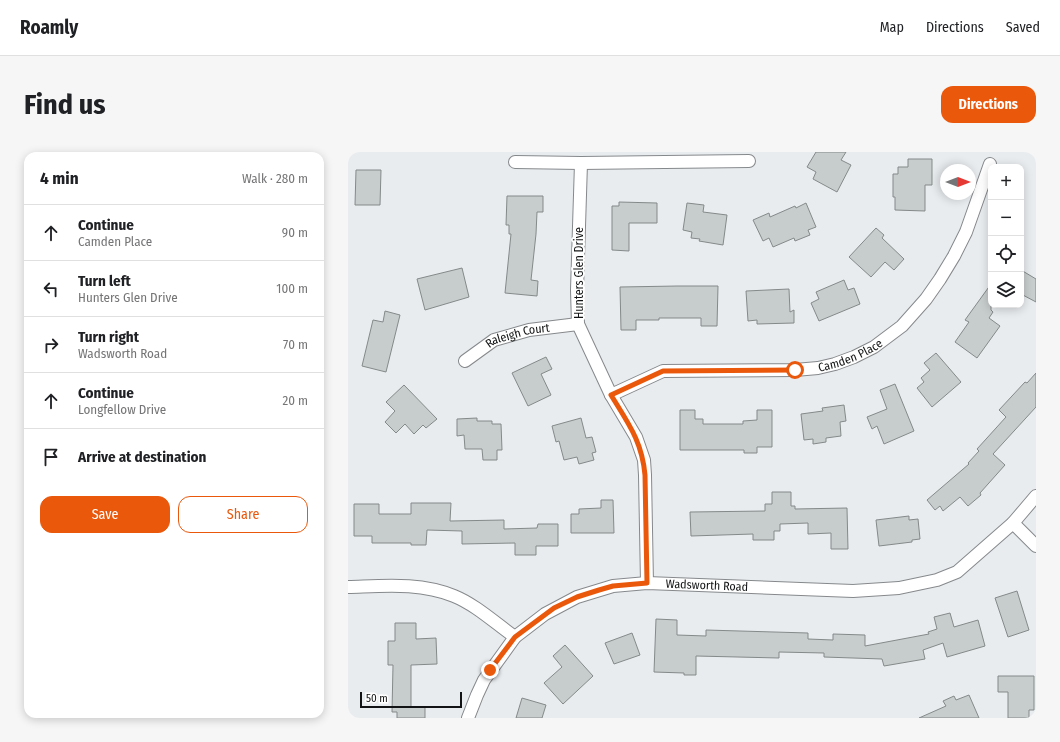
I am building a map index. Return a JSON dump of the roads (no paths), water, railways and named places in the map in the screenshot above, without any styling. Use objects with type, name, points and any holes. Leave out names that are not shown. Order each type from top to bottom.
[{"type":"street","points":[[515,162],[580,163],[749,161]]},
{"type":"street","name":"Hunters Glen Drive","points":[[580,163],[577,290],[578,324],[611,395],[636,437],[644,460],[647,583]]},
{"type":"street","name":"Camden Place","points":[[611,395],[663,371],[795,370],[818,368],[835,364],[874,347],[902,326],[926,299],[940,279],[966,232],[988,170]]},
{"type":"street","name":"Raleigh Court","points":[[464,361],[494,340],[529,330],[578,324]]},
{"type":"street","name":"Wadsworth Road","points":[[468,718],[484,680],[515,637],[545,614],[577,597],[613,586],[647,583],[853,591],[899,588],[937,580],[957,572],[1013,523],[1036,496]]},
{"type":"street","points":[[1013,523],[1036,546]]},
{"type":"street","points":[[348,587],[404,586],[438,590],[455,596],[470,604],[515,637]]}]
